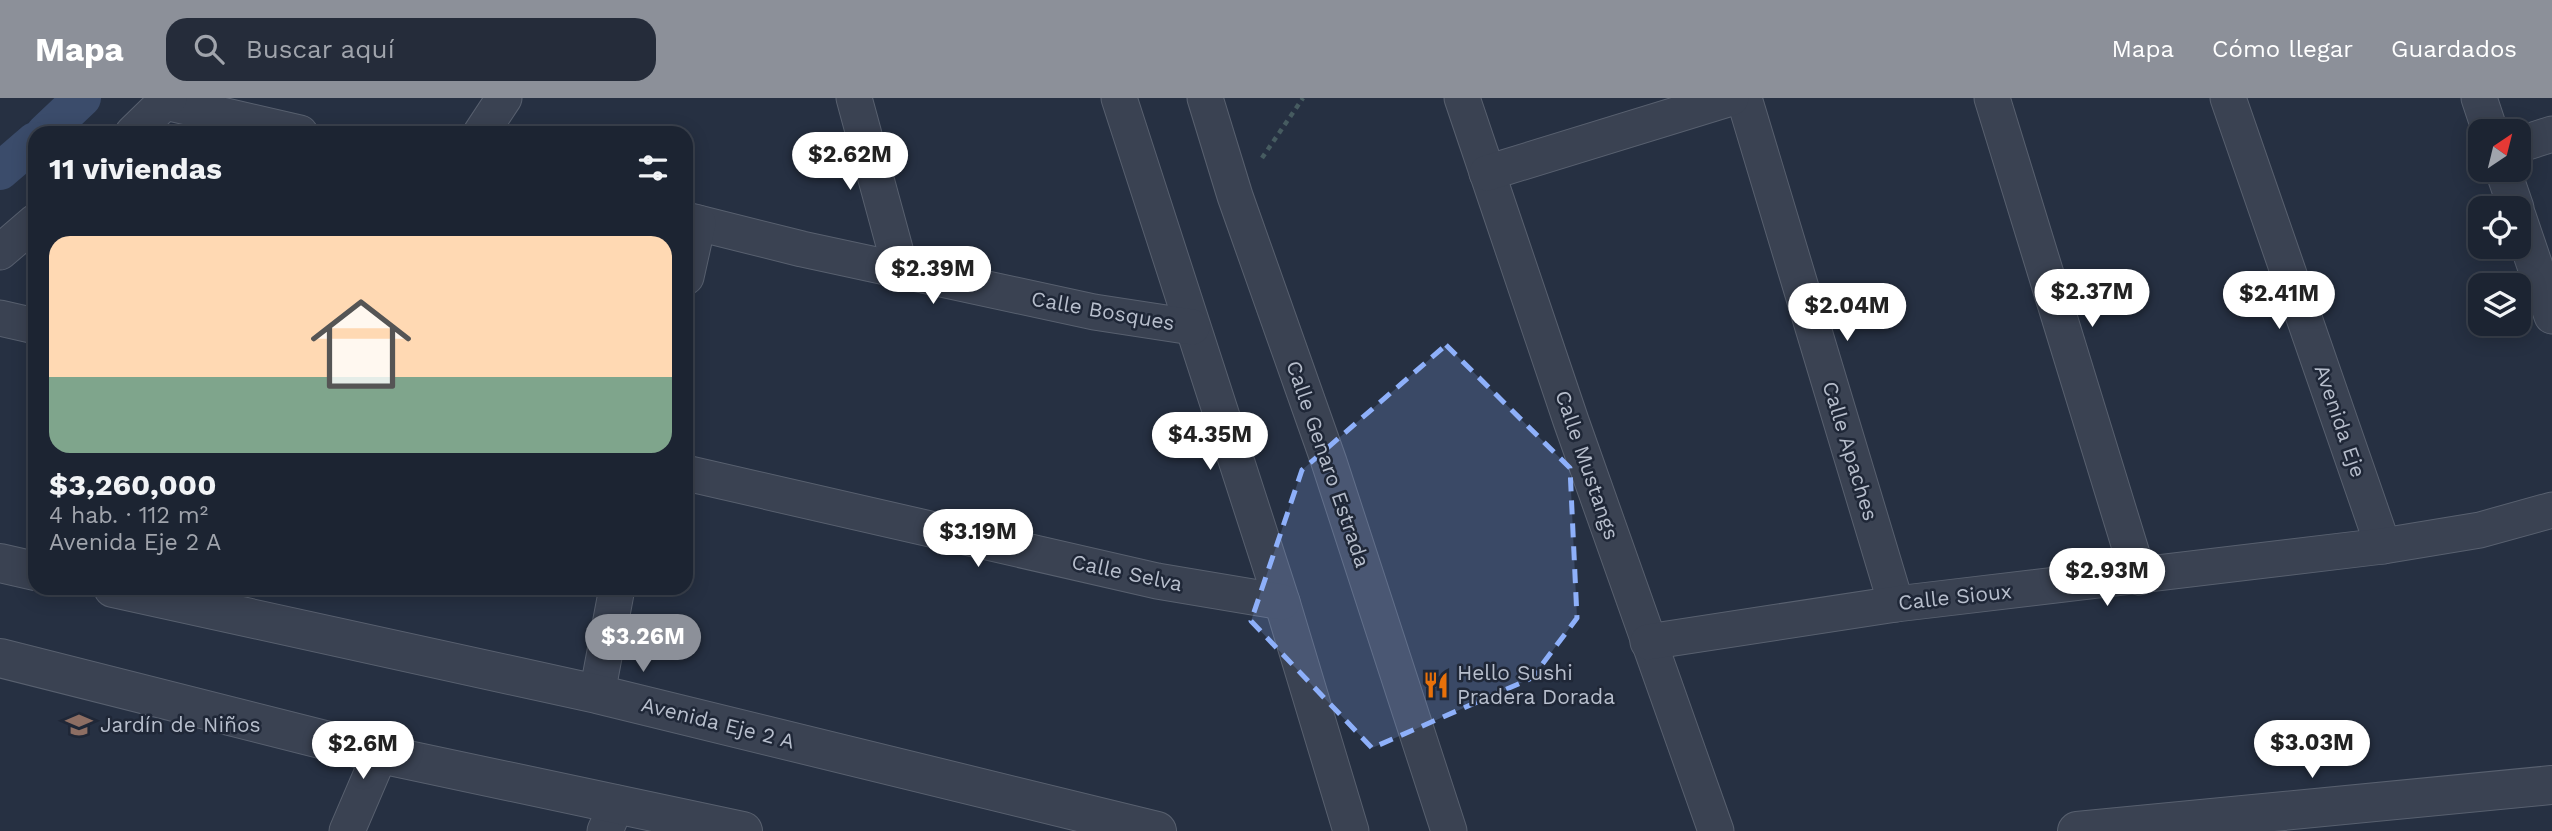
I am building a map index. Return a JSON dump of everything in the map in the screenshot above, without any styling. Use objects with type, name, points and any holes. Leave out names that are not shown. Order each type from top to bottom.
[{"type":"street","points":[[486,126],[505,98]]},
{"type":"street","points":[[854,98],[901,271]]},
{"type":"street","points":[[1119,98],[1282,602],[1351,831]]},
{"type":"street","name":"Calle Genaro Estrada","points":[[1205,98],[1236,196],[1329,462],[1449,831]]},
{"type":"street","name":"Calle Mustangs","points":[[1462,98],[1648,642],[1716,831]]},
{"type":"street","points":[[1487,173],[1731,98]]},
{"type":"street","name":"Calle Apaches","points":[[1744,98],[1896,604]]},
{"type":"street","points":[[1992,98],[2139,577]]},
{"type":"street","name":"Avenida Eje","points":[[2228,98],[2384,546]]},
{"type":"street","points":[[2479,98],[2486,119]]},
{"type":"street","points":[[140,126],[167,100],[272,126]]},
{"type":"street","points":[[2531,141],[2552,134]]},
{"type":"street","name":"Calle Bosques","points":[[693,221],[901,271],[1094,312],[1192,327]]},
{"type":"street","points":[[0,252],[28,228]]},
{"type":"street","points":[[2531,254],[2552,316]]},
{"type":"street","points":[[0,318],[28,324]]},
{"type":"street","name":"Calle Selva","points":[[693,475],[1157,581],[1282,602]]},
{"type":"street","name":"Calle Sioux","points":[[1648,642],[1896,604],[2384,546],[2480,530],[2552,510]]},
{"type":"street","points":[[0,563],[28,569]]},
{"type":"street","name":"Avenida Eje 2 A","points":[[145,595],[597,694],[1157,831]]},
{"type":"street","points":[[597,694],[616,595]]},
{"type":"street","points":[[0,658],[380,754],[611,817],[743,831]]},
{"type":"street","points":[[347,831],[380,754]]},
{"type":"street","points":[[2077,831],[2552,785]]},
{"type":"path","points":[[1236,196],[1303,98]]},
{"type":"highlighted area","points":[[1446,345],[1570,468],[1577,618],[1532,678],[1372,748],[1251,621],[1302,470]]},
{"type":"waterway","points":[[52,126],[82,98]]},
{"type":"waterway","points":[[0,171],[28,147]]},
{"type":"place","name":"Hello Sushi Pradera Dorada","points":[[1436,685]]},
{"type":"place","name":"Jardín de Niños","points":[[79,725]]}]
